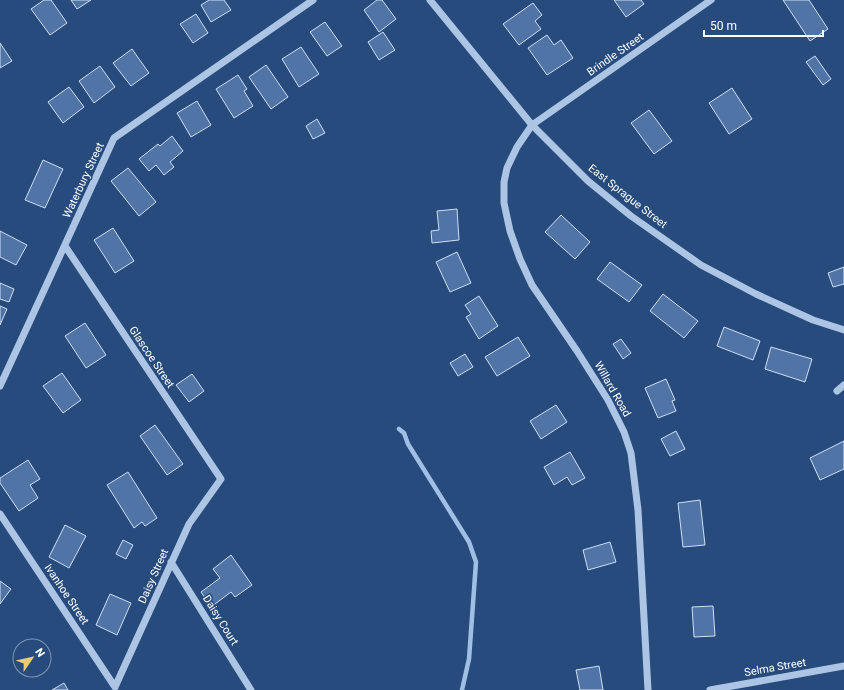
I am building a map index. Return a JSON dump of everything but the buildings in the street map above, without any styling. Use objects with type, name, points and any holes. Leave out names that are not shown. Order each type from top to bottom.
[{"type":"street","name":"Waterbury Street","points":[[0,386],[114,138],[313,0]]},
{"type":"street","name":"East Sprague Street","points":[[430,0],[532,125],[588,181],[632,216],[702,265],[756,294],[813,320],[844,330]]},
{"type":"street","name":"Brindle Street","points":[[532,125],[711,0]]},
{"type":"street","name":"Willard Road","points":[[532,125],[517,147],[507,168],[504,182],[504,203],[508,224],[520,259],[532,285],[577,350],[608,400],[624,432],[632,453],[638,510],[648,690]]},
{"type":"street","name":"Glascoe Street","points":[[65,246],[220,480]]},
{"type":"street","points":[[837,391],[844,385]]},
{"type":"street","name":"Daisy Street","points":[[115,687],[189,524],[220,480]]},
{"type":"street","name":"Ivanhoe Street","points":[[0,514],[115,687]]},
{"type":"street","name":"Daisy Court","points":[[171,562],[252,690]]},
{"type":"street","name":"Selma Street","points":[[710,690],[844,666]]},
{"type":"waterway","points":[[399,429],[404,433],[408,444],[469,542],[476,562],[469,659],[462,690]]}]
